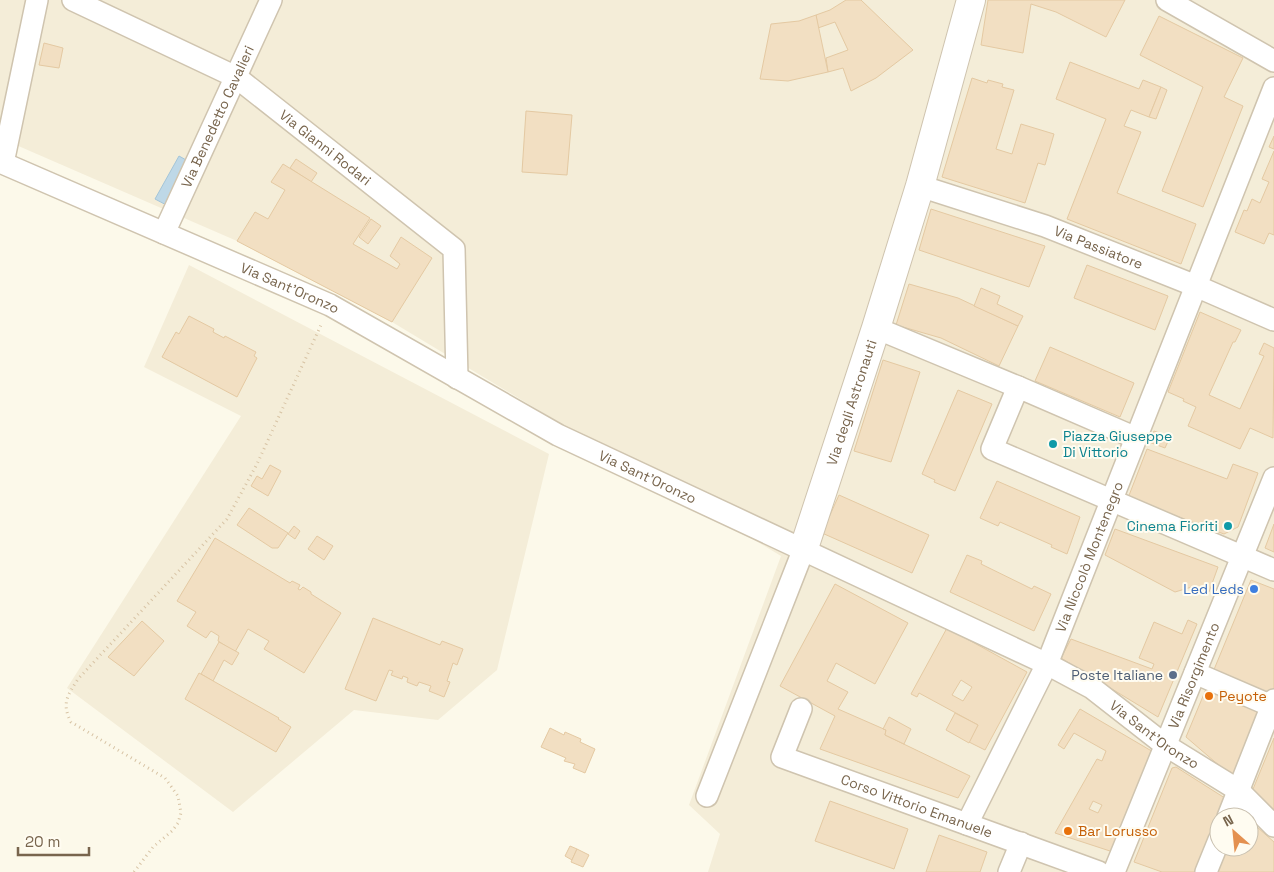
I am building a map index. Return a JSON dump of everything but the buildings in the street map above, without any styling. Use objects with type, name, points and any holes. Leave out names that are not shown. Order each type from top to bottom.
[{"type":"street","points":[[2,162],[37,0]]},
{"type":"street","name":"Via Gianni Rodari","points":[[72,0],[236,77],[454,249],[457,378]]},
{"type":"street","name":"Via Benedetto Cavalieri","points":[[164,233],[271,0]]},
{"type":"street","name":"Via degli Astronauti","points":[[707,796],[803,551],[920,186],[971,0]]},
{"type":"street","points":[[1167,0],[1274,60]]},
{"type":"street","name":"Via Niccolò Montenegro","points":[[967,824],[1047,664],[1274,88]]},
{"type":"street","name":"Via Sant'Oronzo","points":[[2,162],[330,305],[558,435],[1047,664],[1092,688],[1165,745],[1238,790],[1274,826]]},
{"type":"street","name":"Via Passiatore","points":[[920,186],[1045,226],[1196,286],[1274,320]]},
{"type":"street","points":[[876,328],[1136,438]]},
{"type":"street","points":[[1018,387],[992,449],[1274,570]]},
{"type":"street","name":"Via Risorgimento","points":[[1114,872],[1274,478]]},
{"type":"street","points":[[1195,673],[1273,704],[1232,807]]},
{"type":"street","name":"Corso Vittorio Emanuele","points":[[801,709],[782,757],[1099,872]]},
{"type":"street","points":[[1009,872],[1021,843]]},
{"type":"street","points":[[1206,872],[1212,857]]},
{"type":"path","points":[[134,872],[153,847],[172,831],[178,823],[181,813],[178,796],[165,778],[70,722],[65,711],[67,697],[78,679],[227,519],[257,464],[330,305]]},
{"type":"shaded area","points":[[0,0],[1274,0],[1274,872],[708,872],[720,834],[689,805],[781,556],[392,322],[237,241],[0,138]]},
{"type":"shaded area","points":[[189,265],[549,454],[497,670],[438,720],[354,710],[233,812],[67,688],[241,416],[144,367]]},
{"type":"water","points":[[179,156],[195,165],[172,208],[155,199]]},
{"type":"place","name":"Piazza Giuseppe Di Vittorio","points":[[1053,444]]},
{"type":"place","name":"Cinema Fioriti","points":[[1228,526]]},
{"type":"place","name":"Led Leds","points":[[1254,589]]},
{"type":"place","name":"Poste Italiane","points":[[1173,675]]},
{"type":"place","name":"Peyote","points":[[1209,696]]},
{"type":"place","name":"Bar Lorusso","points":[[1068,831]]}]
